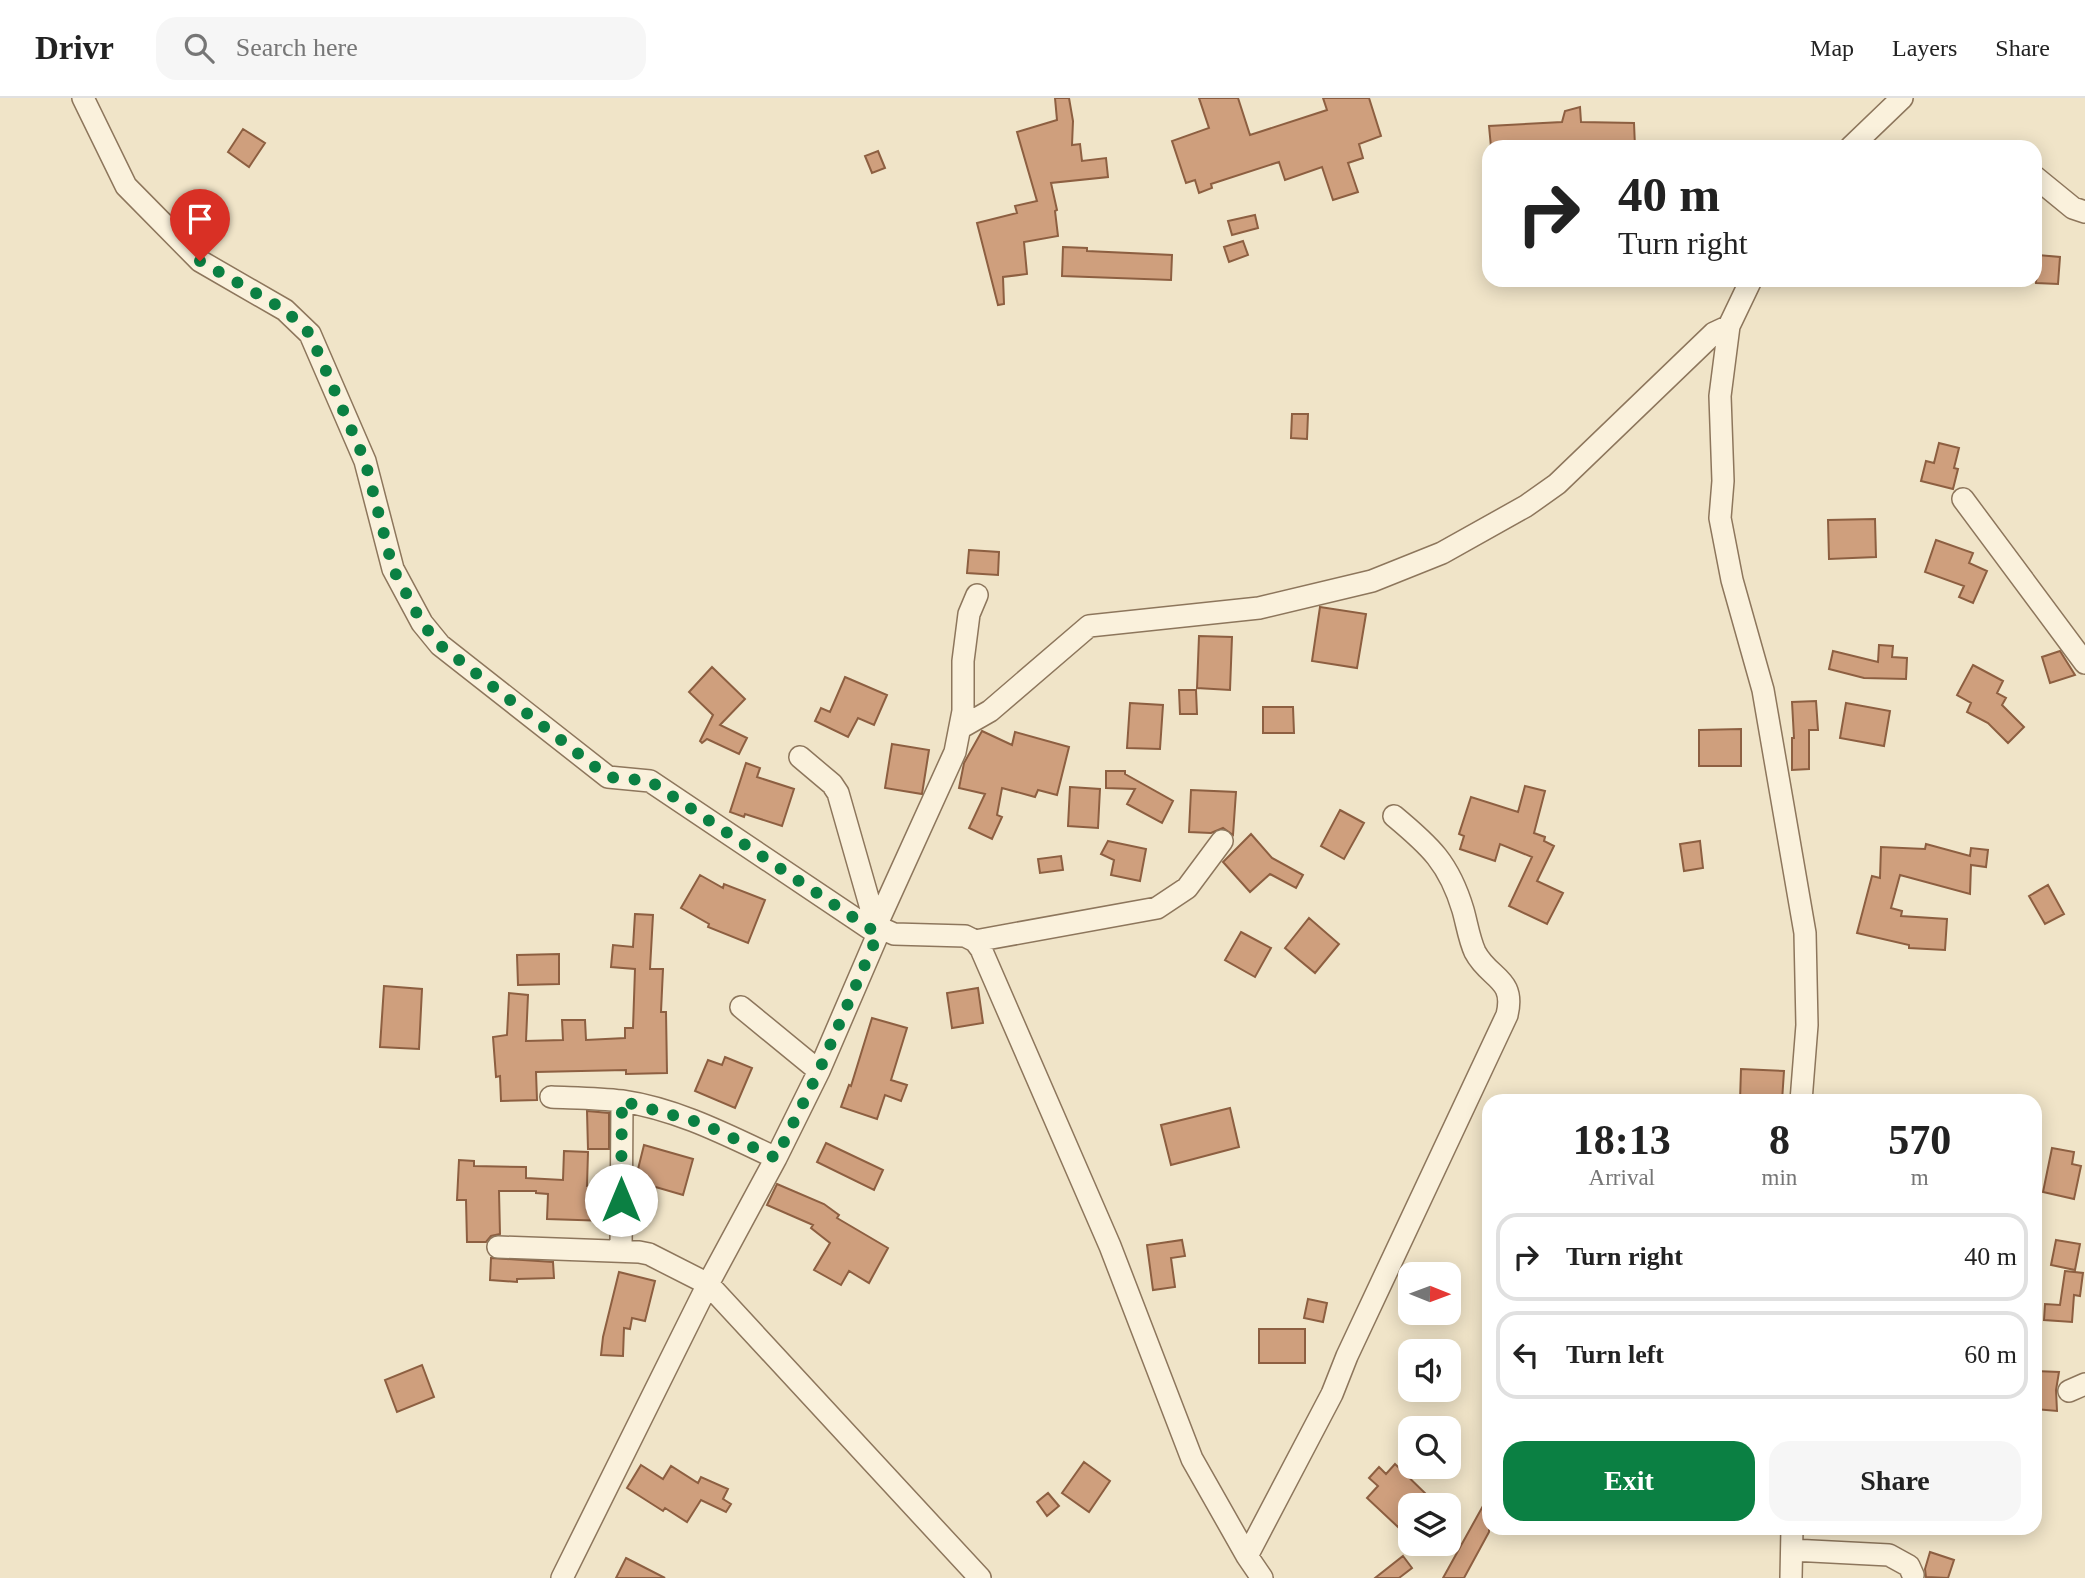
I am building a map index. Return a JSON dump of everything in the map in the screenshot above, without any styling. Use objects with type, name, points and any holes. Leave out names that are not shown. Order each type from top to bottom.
[{"type":"street","points":[[83,98],[126,186],[200,261],[285,310],[310,334],[365,461],[393,569],[422,623],[440,645],[608,777],[650,781],[877,930],[894,934],[965,936],[981,948],[1110,1246],[1192,1459],[1262,1578]]},
{"type":"street","points":[[1858,140],[1902,98]]},
{"type":"street","points":[[2042,183],[2073,208],[2085,212]]},
{"type":"street","points":[[1748,287],[1729,326],[1720,396],[1723,481],[1720,518],[1732,580],[1763,690],[1805,933],[1807,1025],[1802,1094]]},
{"type":"street","points":[[961,727],[990,711],[1089,626],[1259,608],[1372,581],[1442,553],[1508,517],[1550,490],[1714,333],[1729,326]]},
{"type":"street","points":[[1963,499],[2085,663]]},
{"type":"street","points":[[562,1578],[708,1284],[819,1071],[955,752],[961,727],[963,661],[969,614],[977,595]]},
{"type":"street","points":[[800,757],[832,784],[838,793],[877,930]]},
{"type":"street","points":[[1247,1556],[1332,1394],[1353,1343],[1507,1015],[1510,1002],[1507,989],[1477,956],[1450,874],[1430,846],[1394,816]]},
{"type":"street","points":[[975,941],[1157,908],[1186,888],[1222,841]]},
{"type":"street","points":[[741,1007],[819,1071]]},
{"type":"street","points":[[551,1097],[622,1101],[701,1123],[776,1158]]},
{"type":"street","points":[[621,1250],[622,1101]]},
{"type":"street","points":[[498,1247],[621,1250],[649,1254],[708,1284],[980,1578]]},
{"type":"street","points":[[1791,1578],[1792,1535]]},
{"type":"street","points":[[1792,1550],[1889,1555],[1909,1566],[1913,1575]]},
{"type":"building","points":[[1055,98],[1069,98],[1073,121],[1072,145],[1080,144],[1082,161],[1106,158],[1108,177],[1051,183],[1057,210],[1058,236],[1024,242],[1027,274],[1003,277],[1004,304],[998,305],[977,223],[1017,213],[1015,206],[1037,201],[1017,132],[1057,120]]},
{"type":"building","points":[[1199,98],[1238,98],[1250,135],[1327,110],[1323,98],[1369,98],[1381,136],[1359,144],[1363,158],[1348,163],[1358,192],[1333,200],[1322,167],[1285,180],[1279,162],[1211,184],[1212,188],[1199,193],[1195,180],[1186,183],[1172,141],[1209,128]]},
{"type":"building","points":[[1580,107],[1581,122],[1634,123],[1635,140],[1490,140],[1489,126],[1562,122],[1565,111]]},
{"type":"building","points":[[243,129],[265,143],[249,167],[228,152]]},
{"type":"building","points":[[878,151],[885,168],[872,173],[865,156]]},
{"type":"building","points":[[1255,215],[1258,228],[1232,235],[1228,221]]},
{"type":"building","points":[[1243,241],[1248,255],[1229,262],[1224,247]]},
{"type":"building","points":[[1063,247],[1087,248],[1087,251],[1172,255],[1171,280],[1062,276]]},
{"type":"building","points":[[2042,255],[2060,257],[2058,284],[2042,283]]},
{"type":"building","points":[[1292,414],[1308,414],[1307,439],[1291,438]]},
{"type":"building","points":[[1939,443],[1959,448],[1953,489],[1921,481],[1926,461],[1934,463]]},
{"type":"building","points":[[1875,519],[1876,557],[1829,559],[1828,520]]},
{"type":"building","points":[[1936,540],[1973,553],[1969,563],[1987,571],[1973,603],[1959,597],[1964,586],[1925,572]]},
{"type":"building","points":[[969,550],[999,552],[998,575],[967,573]]},
{"type":"building","points":[[1320,607],[1366,614],[1357,668],[1312,661]]},
{"type":"building","points":[[1199,636],[1232,637],[1230,690],[1197,688]]},
{"type":"building","points":[[1879,645],[1893,646],[1892,657],[1907,658],[1906,679],[1864,678],[1829,669],[1833,651],[1878,662]]},
{"type":"building","points":[[2060,651],[2075,675],[2050,683],[2042,657]]},
{"type":"building","points":[[1973,665],[2003,681],[1997,693],[2006,698],[2002,705],[2024,727],[2008,743],[1988,723],[1967,712],[1971,703],[1957,695]]},
{"type":"building","points":[[712,667],[745,699],[720,725],[747,738],[739,754],[707,739],[702,743],[700,741],[713,715],[689,692]]},
{"type":"building","points":[[845,677],[887,695],[874,725],[858,718],[848,737],[815,721],[821,708],[830,712]]},
{"type":"building","points":[[1179,690],[1196,690],[1197,714],[1180,714]]},
{"type":"building","points":[[1816,701],[1818,730],[1809,730],[1809,769],[1792,770],[1792,702]]},
{"type":"building","points":[[1130,703],[1163,705],[1160,749],[1127,748]]},
{"type":"building","points":[[1846,703],[1890,711],[1884,746],[1840,738]]},
{"type":"building","points":[[1263,707],[1293,707],[1294,733],[1263,733]]},
{"type":"building","points":[[1741,729],[1741,766],[1699,766],[1699,730]]},
{"type":"building","points":[[982,731],[1012,745],[1015,732],[1069,747],[1057,795],[1038,790],[1035,797],[1002,788],[997,815],[1002,817],[992,839],[969,828],[985,794],[959,788],[964,763]]},
{"type":"building","points":[[892,744],[929,750],[922,794],[885,788]]},
{"type":"building","points":[[746,763],[760,768],[757,777],[794,789],[782,826],[730,812]]},
{"type":"building","points":[[1106,771],[1125,771],[1125,774],[1173,801],[1162,823],[1127,804],[1135,789],[1106,788]]},
{"type":"building","points":[[1525,786],[1545,791],[1534,833],[1545,837],[1544,841],[1554,846],[1537,881],[1563,893],[1547,924],[1509,906],[1532,857],[1500,844],[1495,861],[1460,849],[1464,836],[1459,834],[1471,797],[1518,812]]},
{"type":"building","points":[[1070,787],[1100,789],[1098,828],[1068,826]]},
{"type":"building","points":[[1191,790],[1236,792],[1233,835],[1223,828],[1211,833],[1189,832]]},
{"type":"building","points":[[1340,810],[1364,823],[1344,859],[1321,846]]},
{"type":"building","points":[[1251,834],[1272,858],[1303,875],[1296,888],[1270,874],[1250,892],[1223,862]]},
{"type":"building","points":[[1108,841],[1146,849],[1140,881],[1111,875],[1114,860],[1101,854]]},
{"type":"building","points":[[1700,841],[1703,868],[1684,871],[1680,844]]},
{"type":"building","points":[[1926,844],[1970,856],[1971,848],[1988,850],[1986,867],[1971,865],[1970,894],[1900,875],[1891,908],[1902,911],[1901,916],[1947,919],[1945,950],[1909,948],[1909,945],[1857,933],[1872,876],[1880,878],[1881,847],[1925,849]]},
{"type":"building","points":[[1061,856],[1063,870],[1040,873],[1038,859]]},
{"type":"building","points":[[700,875],[723,888],[724,884],[765,900],[748,943],[708,927],[709,924],[681,908]]},
{"type":"building","points":[[2048,885],[2064,914],[2045,924],[2029,896]]},
{"type":"building","points":[[635,914],[653,915],[650,969],[663,969],[661,1012],[666,1012],[667,1073],[626,1074],[626,1070],[536,1072],[537,1100],[501,1101],[500,1076],[496,1077],[493,1037],[507,1035],[509,993],[528,995],[526,1041],[563,1040],[562,1020],[585,1020],[586,1040],[625,1038],[625,1028],[633,1028],[635,969],[611,967],[613,945],[633,947]]},
{"type":"building","points":[[1309,918],[1339,944],[1315,973],[1285,948]]},
{"type":"building","points":[[1241,932],[1271,948],[1255,977],[1225,960]]},
{"type":"building","points":[[559,954],[559,984],[518,985],[517,955]]},
{"type":"building","points":[[384,986],[422,989],[419,1049],[380,1047]]},
{"type":"building","points":[[978,988],[983,1023],[952,1028],[947,993]]},
{"type":"building","points":[[872,1018],[907,1028],[891,1080],[907,1085],[901,1101],[885,1095],[877,1119],[841,1107],[849,1085],[851,1086]]},
{"type":"building","points":[[725,1057],[752,1068],[735,1108],[695,1091],[708,1060],[722,1065]]},
{"type":"building","points":[[1741,1069],[1784,1071],[1782,1094],[1740,1094]]},
{"type":"building","points":[[1230,1108],[1239,1147],[1171,1165],[1161,1125]]},
{"type":"building","points":[[587,1111],[609,1113],[609,1149],[588,1149]]},
{"type":"building","points":[[826,1143],[883,1170],[874,1190],[817,1162]]},
{"type":"building","points":[[644,1145],[693,1159],[683,1195],[635,1181]]},
{"type":"building","points":[[2052,1148],[2074,1152],[2072,1164],[2081,1166],[2074,1199],[2043,1192]]},
{"type":"building","points":[[564,1151],[588,1152],[587,1186],[608,1187],[608,1221],[547,1219],[548,1194],[536,1191],[499,1191],[500,1234],[491,1236],[486,1242],[467,1242],[466,1200],[457,1200],[459,1160],[474,1161],[474,1166],[526,1167],[526,1178],[563,1180]]},
{"type":"building","points":[[777,1184],[824,1204],[839,1215],[837,1218],[888,1248],[869,1283],[849,1271],[841,1285],[814,1270],[830,1243],[811,1228],[813,1225],[767,1205]]},
{"type":"building","points":[[1182,1240],[1185,1256],[1171,1258],[1175,1287],[1153,1290],[1147,1245]]},
{"type":"building","points":[[2056,1240],[2080,1244],[2075,1270],[2051,1265]]},
{"type":"building","points":[[491,1258],[553,1262],[554,1278],[517,1279],[517,1282],[490,1280]]},
{"type":"building","points":[[2065,1271],[2083,1273],[2080,1296],[2074,1295],[2072,1322],[2044,1320],[2045,1304],[2060,1305]]},
{"type":"building","points":[[619,1272],[655,1281],[645,1321],[632,1318],[630,1329],[624,1328],[623,1356],[601,1355],[603,1337]]},
{"type":"building","points":[[1308,1299],[1327,1303],[1323,1322],[1304,1318]]},
{"type":"building","points":[[1259,1329],[1305,1329],[1305,1363],[1259,1363]]},
{"type":"building","points":[[422,1365],[434,1397],[397,1412],[385,1380]]},
{"type":"building","points":[[2042,1371],[2059,1372],[2057,1411],[2042,1410]]},
{"type":"building","points":[[1084,1462],[1110,1481],[1089,1512],[1062,1493]]},
{"type":"building","points":[[1395,1464],[1398,1467],[1398,1479],[1410,1479],[1425,1493],[1398,1493],[1398,1527],[1367,1498],[1378,1486],[1369,1478],[1379,1467],[1386,1474]]},
{"type":"building","points":[[641,1465],[663,1479],[671,1466],[698,1483],[701,1477],[728,1489],[723,1499],[731,1504],[726,1512],[701,1500],[687,1522],[665,1508],[663,1511],[627,1488]]},
{"type":"building","points":[[1048,1493],[1059,1506],[1047,1516],[1037,1502]]},
{"type":"building","points":[[1482,1508],[1482,1535],[1487,1535],[1464,1578],[1443,1578],[1455,1556],[1461,1556],[1461,1546]]},
{"type":"building","points":[[1930,1552],[1954,1560],[1948,1578],[1926,1577],[1925,1569]]},
{"type":"building","points":[[1403,1556],[1412,1568],[1399,1578],[1375,1578]]},
{"type":"building","points":[[626,1558],[665,1578],[616,1578]]},
{"type":"route","points":[[200,261],[285,310],[310,334],[365,461],[393,569],[422,623],[440,645],[608,777],[650,781],[878,934],[819,1071],[776,1158],[701,1123],[622,1101],[621,1200]]}]
